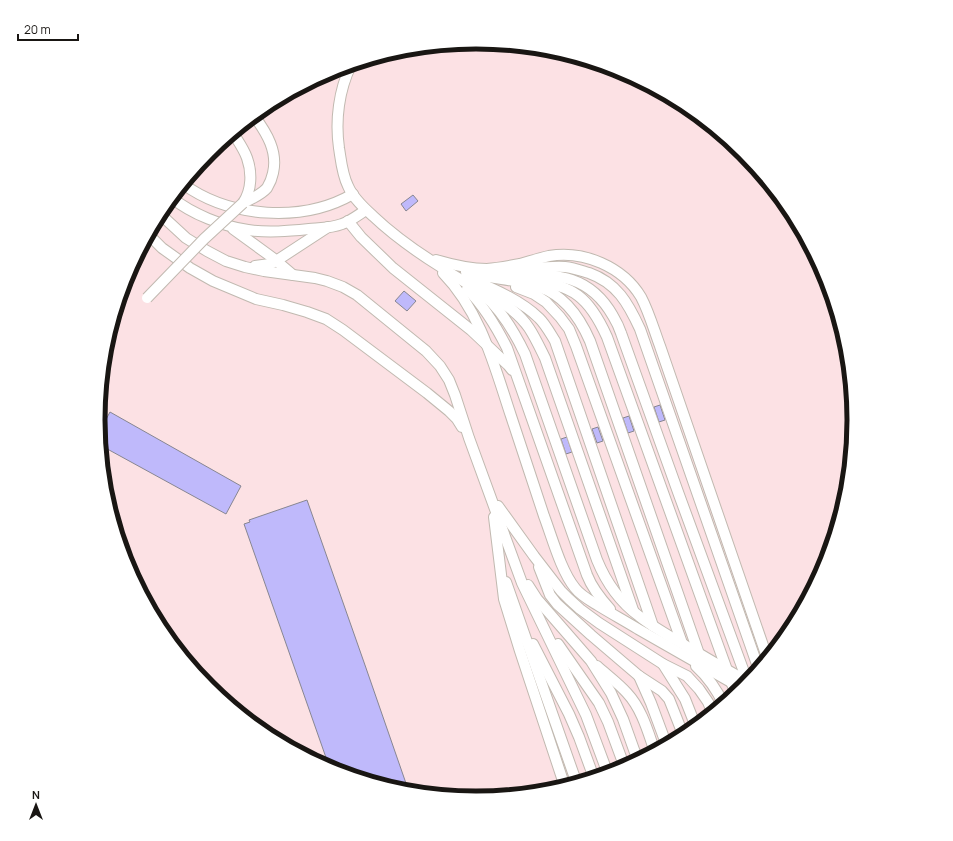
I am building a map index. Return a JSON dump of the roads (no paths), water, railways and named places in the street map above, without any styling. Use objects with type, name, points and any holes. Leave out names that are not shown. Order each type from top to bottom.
[{"type":"lane","points":[[348,72],[343,87],[337,124],[340,159],[348,186],[366,210],[383,225],[463,286],[476,298],[499,332],[507,348],[587,575],[599,597],[616,617]]},
{"type":"lane","points":[[243,203],[262,192],[267,187],[270,182],[274,166],[272,148],[267,136],[257,121]]},
{"type":"lane","points":[[147,298],[204,239],[248,197],[250,189],[250,172],[247,157],[236,137]]},
{"type":"lane","points":[[188,187],[213,200],[234,207],[259,212],[287,212],[313,209],[336,203],[353,194]]},
{"type":"lane","points":[[176,202],[191,211],[206,217],[247,230],[274,231],[328,227],[342,224],[366,210]]},
{"type":"lane","points":[[165,219],[186,238],[226,261],[264,271],[315,278],[343,287],[357,295],[426,351],[440,366],[449,380],[522,583],[586,714],[606,769]]},
{"type":"lane","points":[[348,221],[361,237],[393,268],[487,345],[508,365],[516,375],[519,383]]},
{"type":"lane","points":[[228,225],[293,275]]},
{"type":"lane","points":[[245,267],[261,266],[276,261],[328,227]]},
{"type":"lane","points":[[153,239],[162,248],[190,268],[213,281],[256,299],[283,305],[326,319],[343,330],[449,410],[470,438]]},
{"type":"lane","points":[[423,256],[460,268],[482,271],[571,268],[596,276],[610,283],[622,296],[632,311],[640,329],[757,664]]},
{"type":"lane","points":[[423,256],[439,269],[465,299],[487,345],[563,567],[570,581],[576,589],[589,600],[616,617],[731,683],[739,683]]},
{"type":"lane","points":[[423,256],[484,295],[497,309],[520,342],[597,560],[611,587],[625,604],[653,626],[726,669],[742,680]]},
{"type":"lane","points":[[423,256],[505,304],[520,316],[535,337],[545,358],[634,612]]},
{"type":"lane","points":[[423,256],[513,300],[530,310],[547,328],[559,351],[653,626]]},
{"type":"lane","points":[[423,256],[463,273],[514,286],[534,294],[546,302],[569,329],[682,643]]},
{"type":"lane","points":[[423,256],[458,270],[539,287],[553,293],[566,303],[577,316],[585,328],[590,341],[699,654]]},
{"type":"lane","points":[[423,256],[458,269],[477,274],[553,283],[578,295],[588,305],[600,322],[607,337],[733,688]]},
{"type":"lane","points":[[423,256],[469,271],[564,277],[583,284],[603,302],[613,315],[621,333],[745,677]]},
{"type":"lane","points":[[436,260],[467,268],[487,269],[519,264],[550,256],[576,256],[604,264],[622,275],[633,286],[641,298],[660,346],[766,653]]},
{"type":"lane","points":[[491,497],[504,599],[508,616],[562,782]]},
{"type":"lane","points":[[491,497],[561,591],[580,609],[663,664],[687,676],[700,689],[711,709]]},
{"type":"lane","points":[[498,555],[517,614],[575,778]]},
{"type":"lane","points":[[534,556],[550,595],[557,604],[639,676],[662,691],[669,698],[681,730]]},
{"type":"lane","points":[[513,558],[537,599],[591,661],[611,693],[623,719],[636,756]]},
{"type":"lane","points":[[517,614],[569,714],[592,773]]},
{"type":"lane","points":[[537,615],[599,703],[608,722],[623,762]]},
{"type":"lane","points":[[684,656],[710,681],[722,699]]},
{"type":"lane","points":[[591,661],[614,680],[636,704],[653,747]]},
{"type":"lane","points":[[663,664],[685,699],[694,721]]},
{"type":"lane","points":[[639,676],[665,740]]}]
